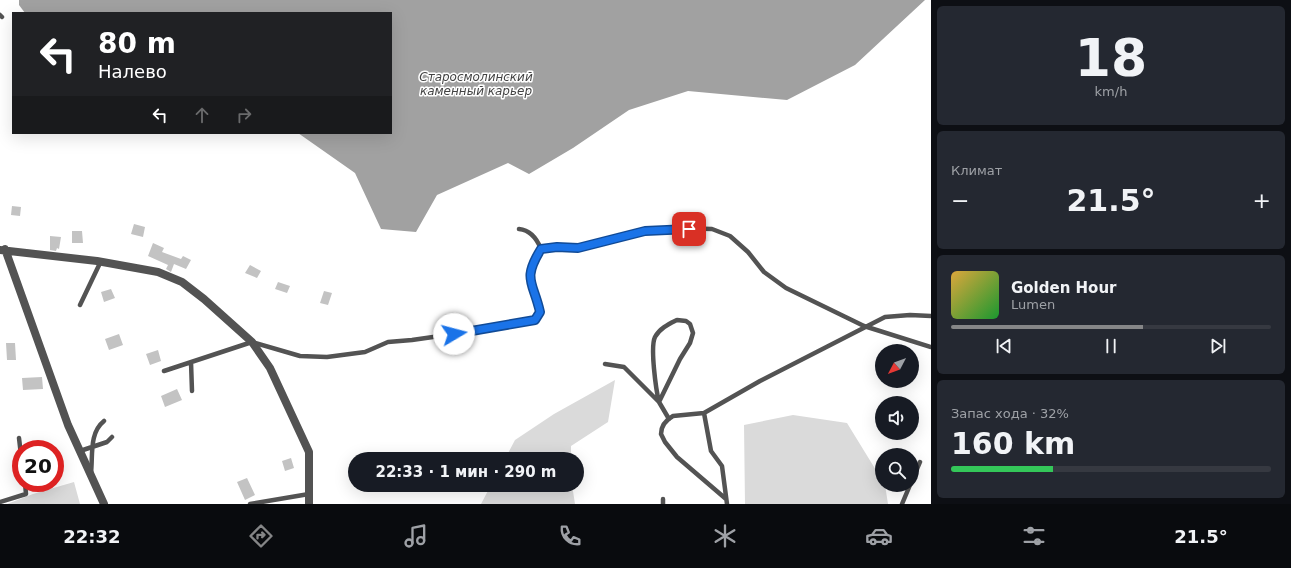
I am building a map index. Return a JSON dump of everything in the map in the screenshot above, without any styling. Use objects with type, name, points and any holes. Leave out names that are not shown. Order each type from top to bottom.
[{"type":"street","points":[[104,504],[68,425],[3,249],[101,261],[158,272],[182,282],[252,342],[270,368],[309,452],[309,504]]},
{"type":"lane","points":[[541,249],[557,247],[578,248],[645,231],[678,228],[712,229],[730,236],[748,252],[764,272],[786,288],[864,326],[931,347]]},
{"type":"lane","points":[[519,229],[534,236],[541,249]]},
{"type":"lane","points":[[164,371],[252,342],[300,356],[328,356],[365,352],[388,342],[510,326],[535,320],[540,312],[529,280],[534,260],[541,249]]},
{"type":"lane","points":[[80,304],[101,261]]},
{"type":"lane","points":[[727,502],[671,450],[661,434],[663,426],[669,419],[673,416],[704,413],[760,381],[864,326],[885,317],[910,315],[931,316]]},
{"type":"lane","points":[[678,320],[686,321],[692,328],[690,343],[680,359],[659,402],[656,390],[655,337],[664,326],[678,320]]},
{"type":"lane","points":[[191,362],[192,391]]},
{"type":"lane","points":[[605,364],[624,367],[659,402],[669,419]]},
{"type":"lane","points":[[704,413],[712,451],[722,466],[727,502]]},
{"type":"lane","points":[[91,474],[94,446],[92,438],[99,425],[104,421]]},
{"type":"lane","points":[[80,451],[107,442],[112,437]]},
{"type":"lane","points":[[0,502],[26,494],[26,492]]},
{"type":"lane","points":[[902,504],[907,492]]},
{"type":"lane","points":[[250,504],[309,494]]},
{"type":"shaded area","points":[[615,380],[608,422],[571,446],[571,452],[509,452],[515,440],[554,414]]},
{"type":"shaded area","points":[[793,415],[847,423],[875,469],[875,492],[886,492],[888,504],[745,504],[744,425]]},
{"type":"shaded area","points":[[74,482],[80,504],[7,504],[40,492],[64,492],[64,485]]},
{"type":"shaded area","points":[[487,492],[573,492],[575,504],[481,504]]},
{"type":"water","name":"Старосмолинский каменный карьер","points":[[19,0],[925,0],[855,65],[787,100],[688,91],[629,110],[573,148],[529,174],[508,163],[437,195],[416,232],[381,229],[355,173],[299,134],[392,134],[392,12],[24,12],[19,5]]},
{"type":"building","points":[[12,206],[21,207],[20,216],[11,215]]},
{"type":"building","points":[[134,224],[145,227],[143,237],[131,234]]},
{"type":"building","points":[[72,231],[82,231],[83,243],[72,243]]},
{"type":"building","points":[[50,236],[61,237],[59,249],[57,248],[56,251],[50,250]]},
{"type":"building","points":[[153,243],[164,248],[162,252],[181,259],[183,256],[191,260],[186,269],[174,264],[171,272],[166,269],[168,265],[148,256]]},
{"type":"building","points":[[250,265],[261,271],[257,278],[245,273]]},
{"type":"building","points":[[278,282],[290,286],[287,293],[275,289]]},
{"type":"building","points":[[111,289],[115,298],[104,302],[101,292]]},
{"type":"building","points":[[324,291],[332,293],[328,305],[320,303]]},
{"type":"building","points":[[119,334],[123,345],[109,350],[105,339]]},
{"type":"building","points":[[6,343],[15,343],[16,360],[7,360]]},
{"type":"building","points":[[158,350],[161,361],[150,365],[146,354]]},
{"type":"building","points":[[42,377],[43,389],[23,390],[22,378]]},
{"type":"building","points":[[177,389],[182,400],[165,407],[161,396]]},
{"type":"building","points":[[291,458],[294,468],[285,471],[282,461]]},
{"type":"building","points":[[247,478],[255,495],[245,500],[237,482]]},
{"type":"route","points":[[454,334],[510,326],[535,320],[540,312],[529,280],[534,260],[541,249],[557,247],[578,248],[645,231],[678,228],[689,229]]}]
